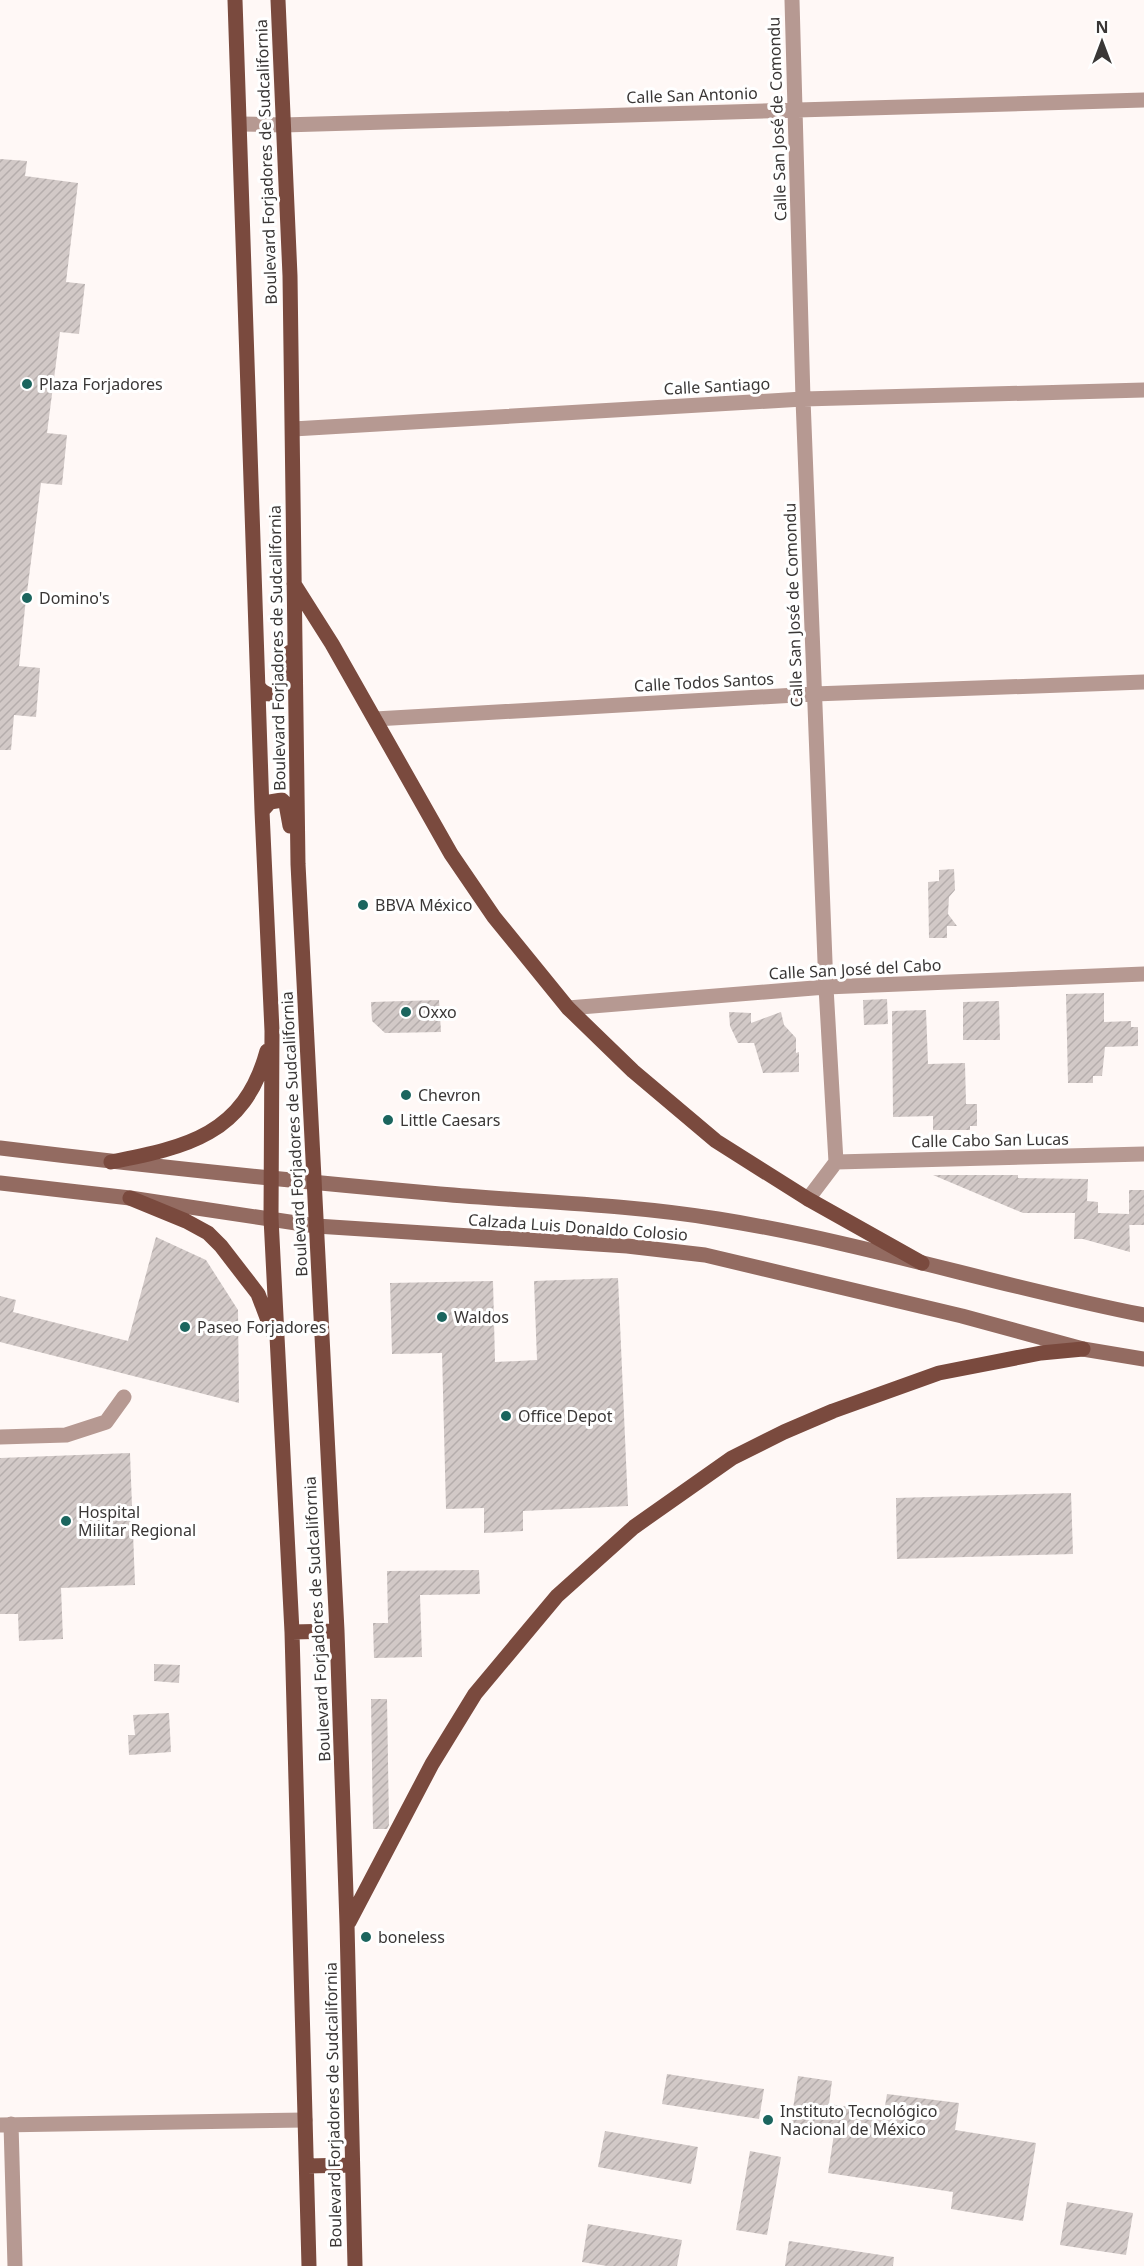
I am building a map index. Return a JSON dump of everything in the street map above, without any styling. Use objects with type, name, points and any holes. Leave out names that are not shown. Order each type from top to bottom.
[{"type":"main road","name":"Boulevard Forjadores de Sudcalifornia","points":[[235,0],[262,811],[272,1031],[271,1218],[292,1632],[309,2266]]},
{"type":"main road","name":"Boulevard Forjadores de Sudcalifornia","points":[[278,0],[293,429],[298,864],[337,1631],[355,2266]]},
{"type":"main road","points":[[294,584],[375,719],[451,854],[494,917],[568,1008],[633,1071],[716,1141],[808,1199],[922,1263]]},
{"type":"main road","points":[[258,686],[262,692],[272,695],[280,688],[295,636]]},
{"type":"main road","points":[[262,811],[275,799],[282,800],[286,804],[298,864]]},
{"type":"main road","points":[[111,1162],[164,1152],[209,1134],[237,1111],[260,1076],[272,1031]]},
{"type":"main road","name":"Calzada Luis Donaldo Colosio","points":[[0,1148],[272,1179],[626,1208],[716,1219],[818,1238],[1070,1300],[1144,1315]]},
{"type":"main road","name":"Calzada Luis Donaldo Colosio","points":[[0,1183],[130,1198],[316,1226],[627,1246],[705,1255],[950,1313],[1083,1349],[1144,1359]]},
{"type":"main road","points":[[130,1198],[186,1221],[208,1233],[221,1246],[258,1294],[278,1345]]},
{"type":"main road","points":[[347,1924],[432,1764],[475,1694],[557,1596],[634,1527],[732,1458],[833,1411],[939,1373],[1041,1353],[1083,1349]]},
{"type":"main road","points":[[292,1632],[337,1631]]},
{"type":"main road","points":[[306,2166],[352,2165]]},
{"type":"street","name":"Calle San José de Comondu","points":[[792,0],[814,694],[836,1162]]},
{"type":"street","name":"Calle San Antonio","points":[[240,124],[284,125],[1144,100]]},
{"type":"street","name":"Calle Santiago","points":[[293,429],[803,399],[1144,390]]},
{"type":"street","name":"Calle Todos Santos","points":[[375,719],[814,694],[1144,682]]},
{"type":"street","name":"Calle San José del Cabo","points":[[568,1008],[826,987],[1144,974]]},
{"type":"street","name":"Calle Cabo San Lucas","points":[[836,1162],[1144,1154]]},
{"type":"street","points":[[808,1199],[836,1162]]},
{"type":"street","points":[[0,1437],[66,1436],[106,1422],[124,1397]]},
{"type":"street","points":[[15,2266],[6,2125],[305,2120]]},
{"type":"building","name":"Plaza Forjadores","points":[[0,159],[27,161],[25,176],[78,183],[66,282],[85,284],[79,334],[60,332],[47,433],[67,435],[62,485],[41,483],[25,608],[19,666],[40,668],[36,717],[14,715],[11,750],[0,750]]},
{"type":"building","points":[[954,869],[955,890],[949,897],[948,914],[957,926],[947,926],[947,938],[929,938],[928,882],[939,881],[939,870]]},
{"type":"building","points":[[1104,993],[1104,1022],[1131,1021],[1131,1027],[1138,1027],[1138,1046],[1105,1047],[1102,1076],[1093,1076],[1093,1083],[1068,1083],[1066,994]]},
{"type":"building","points":[[887,999],[888,1024],[864,1025],[863,1000]]},
{"type":"building","name":"Oxxo","points":[[439,1000],[441,1032],[385,1033],[372,1021],[371,1002]]},
{"type":"building","points":[[999,1001],[1000,1040],[963,1040],[963,1002]]},
{"type":"building","points":[[926,1010],[928,1064],[965,1063],[966,1104],[977,1104],[977,1126],[970,1126],[970,1130],[933,1130],[933,1116],[893,1117],[892,1011]]},
{"type":"building","points":[[729,1012],[751,1013],[751,1023],[781,1012],[784,1025],[796,1038],[799,1072],[763,1073],[754,1043],[738,1043],[730,1026]]},
{"type":"building","points":[[933,1175],[1018,1175],[1018,1178],[1088,1179],[1087,1201],[1098,1202],[1098,1213],[1129,1214],[1130,1252],[1083,1239],[1074,1239],[1075,1213],[1023,1213]]},
{"type":"building","points":[[1129,1190],[1144,1190],[1144,1225],[1129,1225]]},
{"type":"building","name":"Paseo Forjadores","points":[[156,1237],[206,1260],[238,1310],[239,1403],[0,1342],[0,1296],[16,1300],[13,1312],[128,1341]]},
{"type":"building","points":[[618,1278],[628,1506],[523,1511],[523,1531],[484,1533],[484,1508],[446,1509],[442,1353],[392,1354],[390,1283],[493,1281],[495,1362],[537,1360],[534,1281]]},
{"type":"building","name":"Hospital Militar Regional","points":[[130,1453],[135,1585],[61,1588],[63,1639],[19,1641],[18,1614],[0,1614],[0,1458]]},
{"type":"building","points":[[1071,1493],[1073,1554],[897,1559],[896,1498]]},
{"type":"building","points":[[479,1570],[480,1594],[420,1595],[422,1657],[374,1658],[373,1623],[388,1623],[387,1571]]},
{"type":"building","points":[[154,1664],[180,1665],[179,1683],[154,1681]]},
{"type":"building","points":[[371,1699],[387,1699],[389,1825],[387,1829],[373,1829]]},
{"type":"building","points":[[169,1713],[171,1752],[129,1755],[128,1735],[135,1735],[133,1715]]},
{"type":"building","points":[[667,2074],[764,2089],[759,2119],[662,2104]]},
{"type":"building","points":[[798,2076],[832,2081],[829,2104],[884,2112],[887,2094],[959,2103],[955,2130],[1036,2143],[1023,2221],[951,2209],[953,2192],[828,2173],[834,2134],[790,2128]]},
{"type":"building","points":[[605,2131],[698,2147],[691,2184],[598,2167]]},
{"type":"building","points":[[750,2151],[781,2157],[767,2235],[736,2230]]},
{"type":"building","points":[[1067,2202],[1133,2213],[1126,2255],[1060,2245]]},
{"type":"building","points":[[588,2224],[682,2240],[677,2266],[607,2266],[582,2262]]},
{"type":"building","points":[[789,2241],[894,2257],[893,2266],[785,2266]]},
{"type":"place","name":"Plaza Forjadores","points":[[27,384]]},
{"type":"place","name":"Domino's","points":[[27,598]]},
{"type":"place","name":"BBVA México","points":[[363,905]]},
{"type":"place","name":"Oxxo","points":[[406,1012]]},
{"type":"place","name":"Chevron","points":[[406,1095]]},
{"type":"place","name":"Little Caesars","points":[[388,1120]]},
{"type":"place","name":"Waldos","points":[[442,1317]]},
{"type":"place","name":"Paseo Forjadores","points":[[185,1327]]},
{"type":"place","name":"Office Depot","points":[[506,1416]]},
{"type":"place","name":"Hospital Militar Regional","points":[[66,1521]]},
{"type":"place","name":"boneless","points":[[366,1937]]},
{"type":"place","name":"Instituto Tecnológico Nacional de México","points":[[768,2120]]}]
